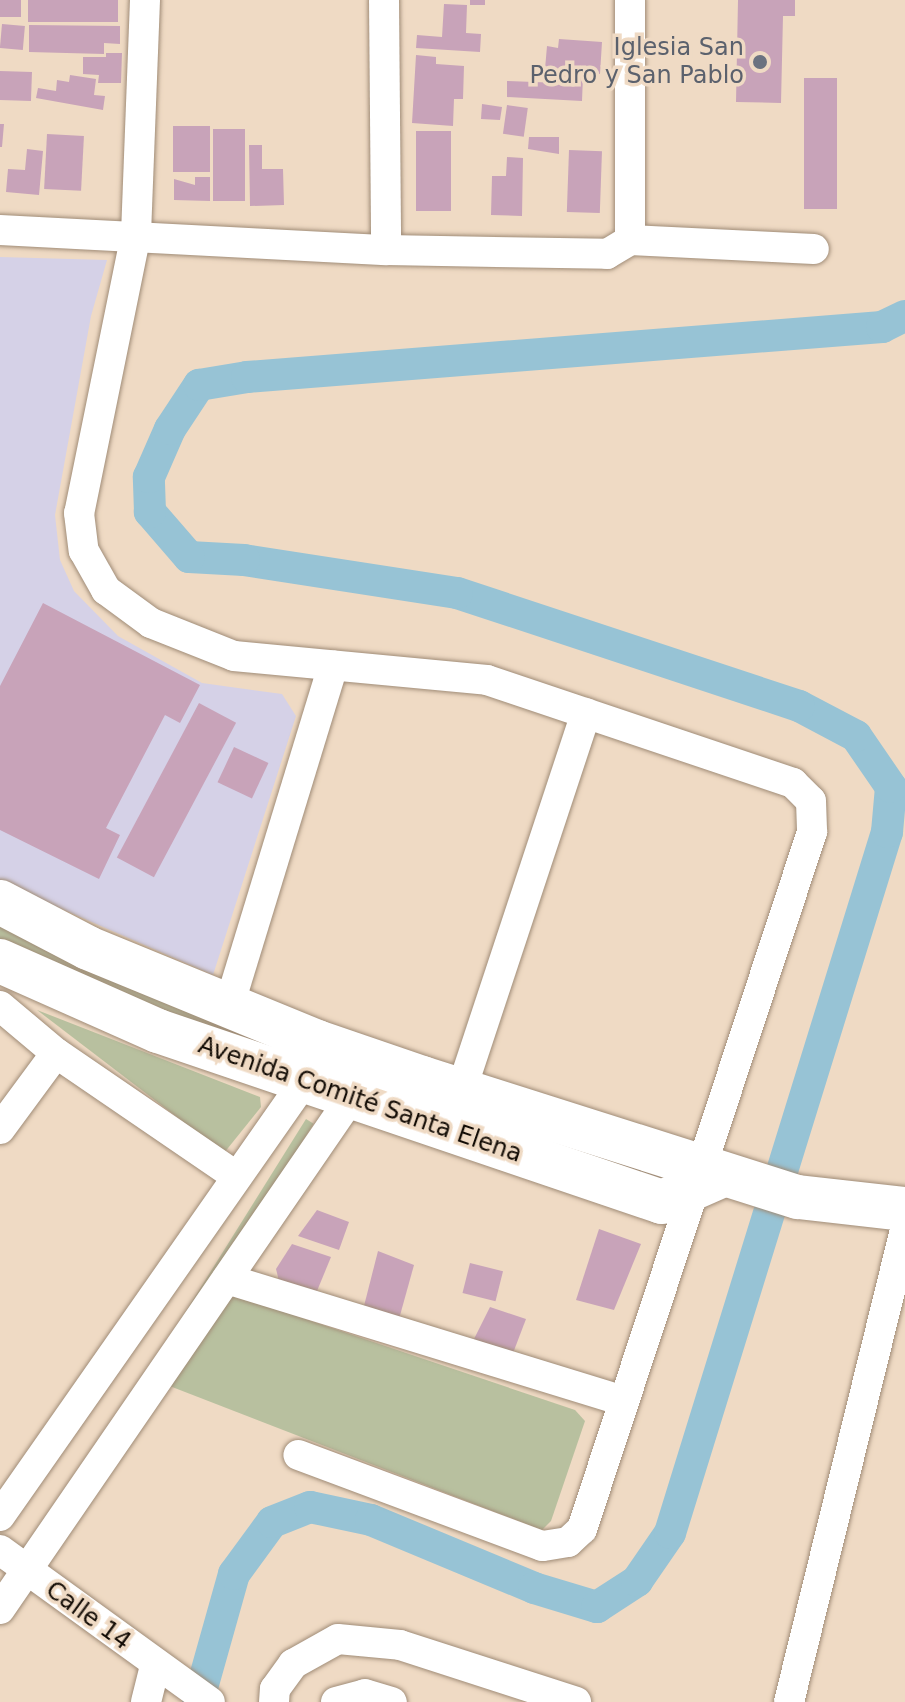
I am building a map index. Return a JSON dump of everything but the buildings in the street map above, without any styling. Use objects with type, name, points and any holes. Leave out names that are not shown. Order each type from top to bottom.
[{"type":"street","points":[[145,0],[136,234],[79,513],[84,551],[106,590],[151,623],[234,656],[487,680],[793,783],[811,801],[812,832],[719,1178],[623,1401],[582,1529],[568,1542],[542,1546],[298,1455]]},
{"type":"street","points":[[384,0],[386,250]]},
{"type":"street","points":[[630,0],[630,240]]},
{"type":"street","points":[[0,230],[136,234],[386,250],[607,254],[630,240],[814,249]]},
{"type":"street","points":[[229,1006],[333,666]]},
{"type":"street","points":[[461,1091],[586,713]]},
{"type":"street","points":[[0,902],[88,948],[229,1006],[317,1042],[461,1091],[719,1178],[798,1197],[899,1207],[789,1702]]},
{"type":"street","name":"Avenida Comité Santa Elena","points":[[0,961],[158,1031],[303,1083],[662,1202],[719,1178]]},
{"type":"street","points":[[0,1006],[56,1053],[237,1177]]},
{"type":"street","points":[[0,1516],[303,1083],[317,1042]]},
{"type":"street","points":[[0,1129],[56,1053]]},
{"type":"street","points":[[0,1609],[355,1098],[370,1058]]},
{"type":"street","points":[[227,1279],[623,1401]]},
{"type":"street","name":"Calle 14","points":[[0,1550],[210,1702]]},
{"type":"street","points":[[274,1702],[275,1689],[293,1664],[338,1639],[400,1645],[576,1702]]},
{"type":"street","points":[[146,1702],[166,1673]]},
{"type":"street","points":[[336,1702],[365,1694],[392,1702]]},
{"type":"shaded area","points":[[0,257],[107,260],[91,316],[55,515],[60,560],[74,591],[118,636],[202,683],[282,694],[296,716],[213,975],[0,882]]},
{"type":"green space","points":[[0,922],[286,1040],[277,1057],[90,984],[0,941]]},
{"type":"green space","points":[[37,1010],[260,1097],[261,1107],[224,1153]]},
{"type":"green space","points":[[306,1119],[314,1124],[55,1538],[47,1533]]},
{"type":"green space","points":[[231,1294],[575,1410],[585,1421],[551,1521],[542,1530],[167,1385]]},
{"type":"waterway","points":[[198,1702],[234,1574],[272,1522],[310,1507],[371,1520],[534,1588],[597,1607],[637,1581],[670,1533],[887,832],[891,787],[856,736],[799,706],[457,593],[244,560],[189,557],[150,512],[149,477],[170,429],[199,385],[247,377],[882,327],[905,316]]},
{"type":"place","name":"Iglesia San Pedro y San Pablo","points":[[760,62]]}]
